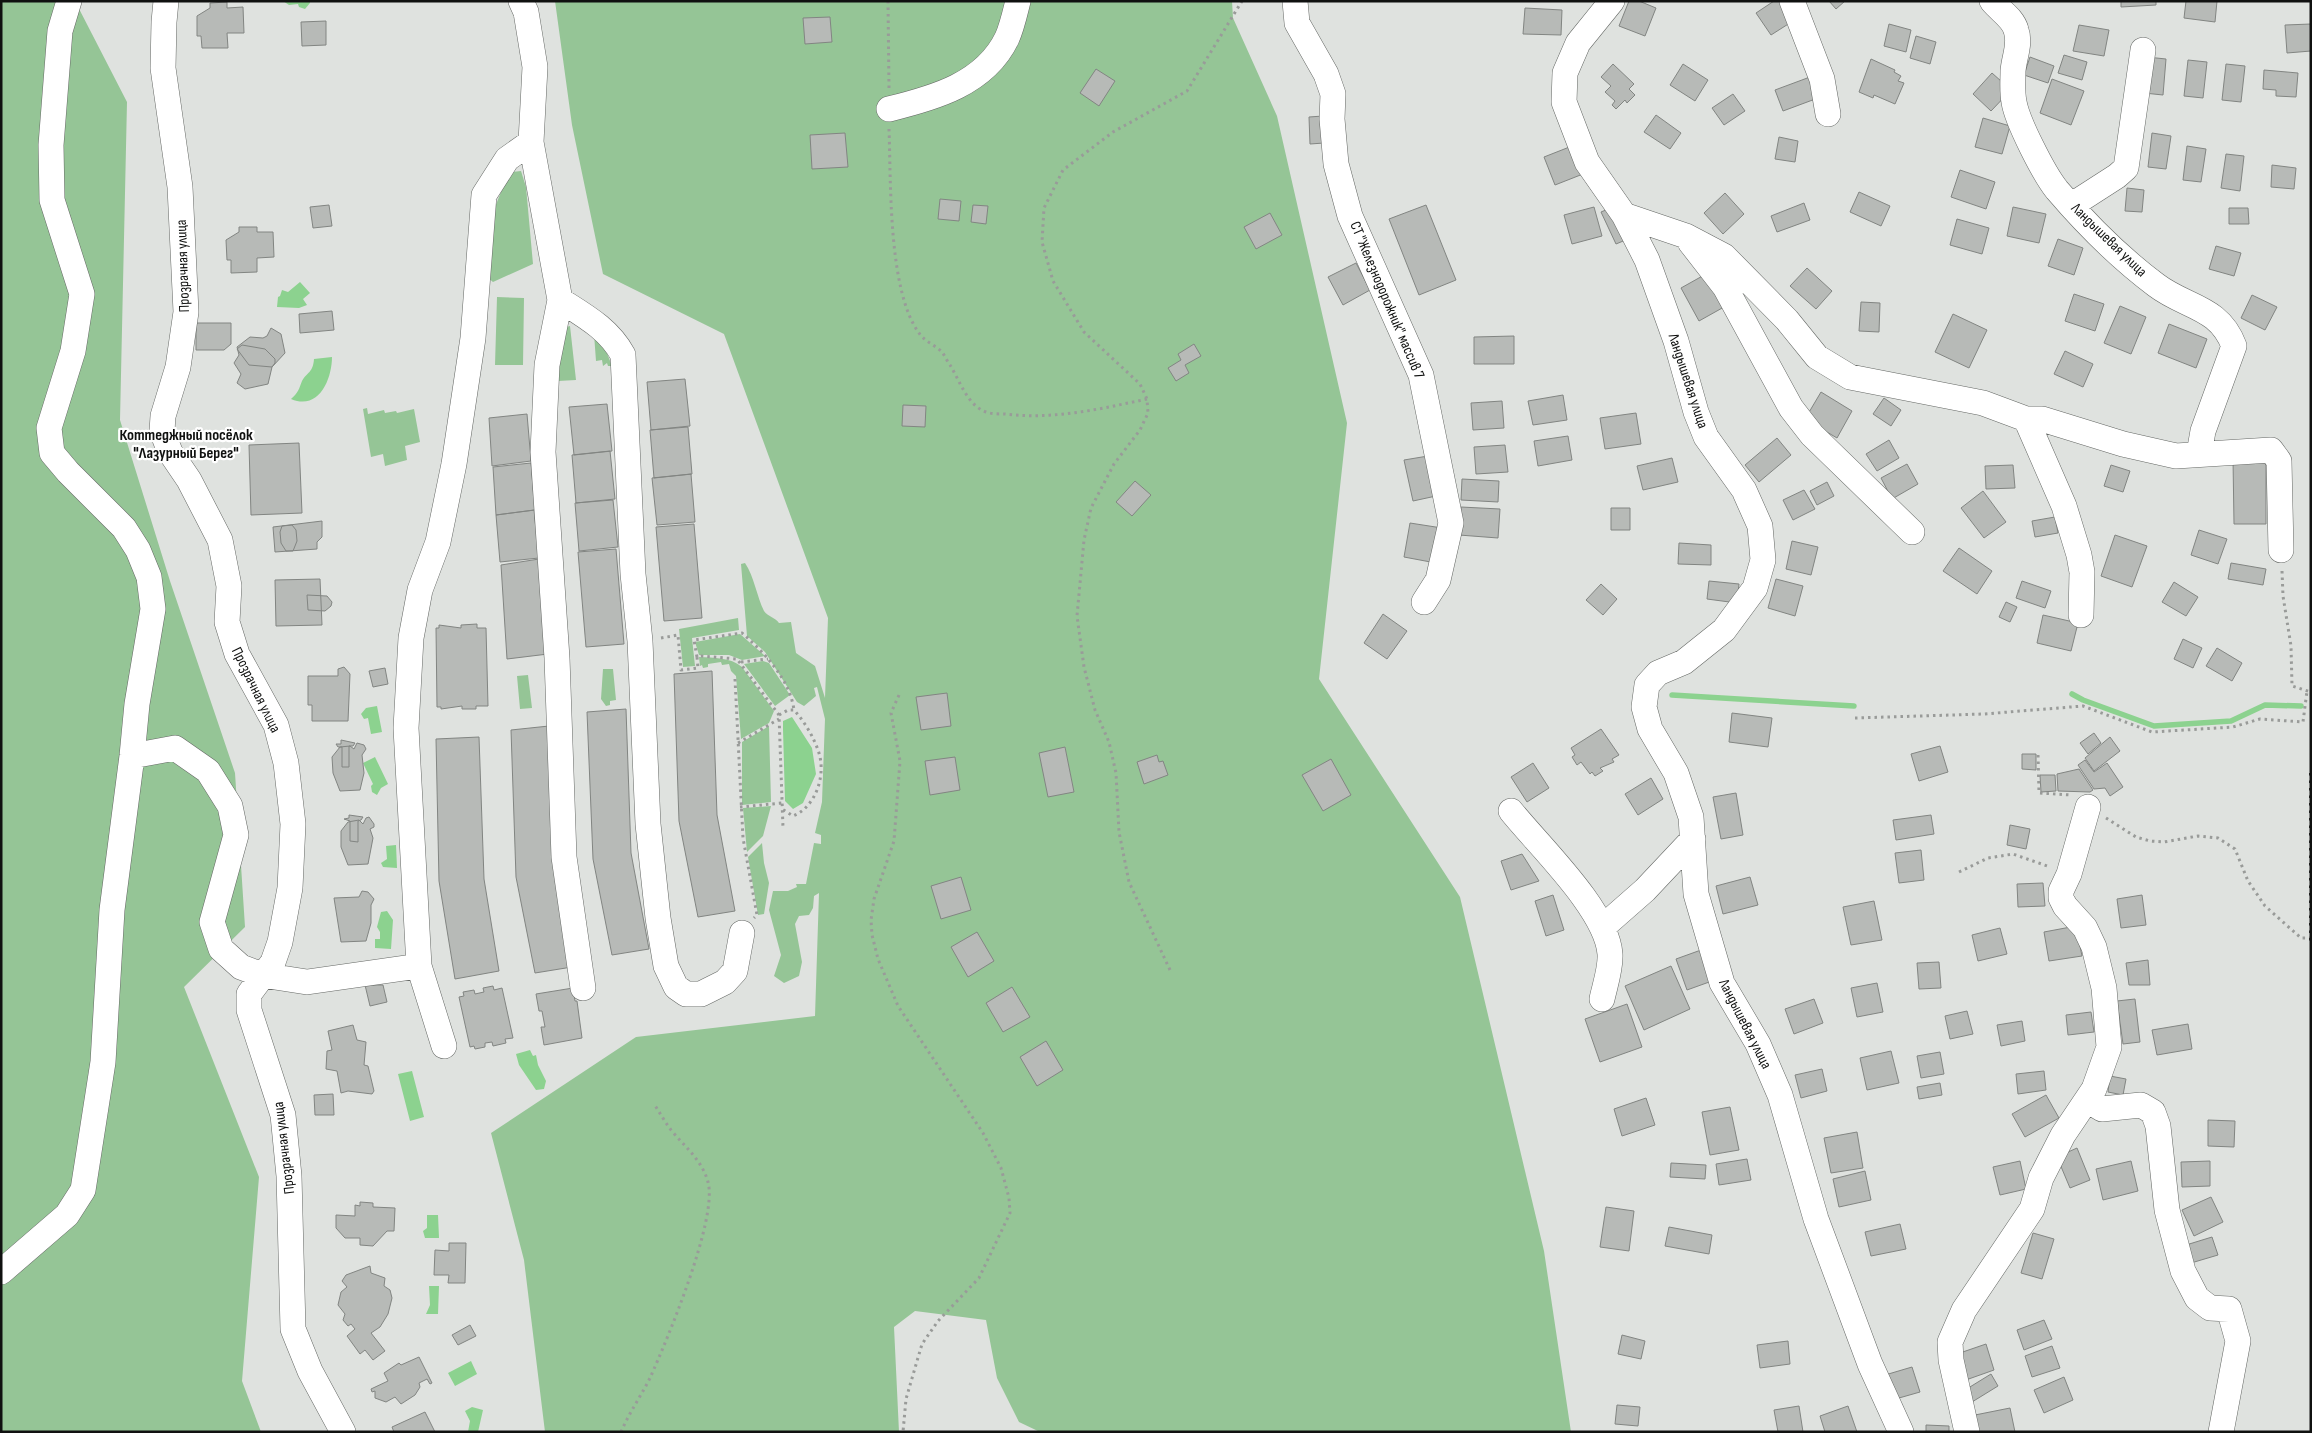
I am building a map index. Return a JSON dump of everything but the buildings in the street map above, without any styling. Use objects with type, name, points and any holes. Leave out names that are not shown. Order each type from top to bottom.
[{"type":"street","points":[[1,1272],[67,1215],[83,1190],[104,1062],[112,910],[137,704],[153,609],[149,577],[138,550],[124,528],[68,472],[52,453],[49,428],[73,351],[82,294],[52,200],[51,144],[60,31],[69,1]]},
{"type":"street","name":"Прозрачная улица","points":[[166,1],[163,68],[180,187],[186,312],[178,367],[163,416],[162,431],[170,452],[189,480],[220,540],[229,586],[227,622],[236,654],[276,725],[286,763],[293,824],[290,888],[280,942],[273,962],[249,994],[249,1010],[283,1115],[289,1176],[292,1329],[310,1371],[343,1432]]},
{"type":"street","points":[[521,1],[526,12],[535,68],[531,142],[560,300],[547,365],[543,452],[557,658],[564,857],[583,988]]},
{"type":"street","points":[[889,109],[956,88],[986,68],[1007,38],[1018,1]]},
{"type":"street","name":"СТ \"Железнодорожник\" массив 7","points":[[1295,1],[1297,23],[1326,74],[1333,94],[1332,119],[1336,164],[1350,216],[1421,375],[1451,523],[1438,580],[1424,602]]},
{"type":"street","name":"Ландышевая улица","points":[[1612,1],[1578,43],[1565,73],[1564,102],[1587,162],[1624,215],[1647,260],[1676,341],[1696,412],[1706,438],[1744,490],[1760,526],[1763,560],[1755,588],[1724,630],[1684,662],[1658,673],[1647,685],[1644,707],[1650,729],[1676,773],[1691,817],[1696,894],[1722,983],[1758,1044],[1780,1095],[1816,1219],[1870,1364],[1901,1432]]},
{"type":"street","points":[[1792,1],[1822,78],[1828,114]]},
{"type":"street","name":"Ландышевая улица","points":[[1992,1],[2012,20],[2017,31],[2018,50],[2013,68],[2014,103],[2035,154],[2056,189],[2108,244],[2157,286],[2220,320],[2230,334],[2234,346],[2204,431],[2198,454]]},
{"type":"street","points":[[2072,205],[2117,176],[2126,168],[2143,50]]},
{"type":"street","points":[[444,1046],[419,966],[406,728],[410,638],[420,590],[438,542],[454,464],[473,338],[484,195],[507,159],[531,142]]},
{"type":"street","points":[[1624,215],[1686,236],[1724,256],[1787,320],[1817,357],[1850,377],[1983,402],[2026,419],[2042,419],[2123,444],[2176,456],[2271,450],[2278,461],[2281,550]]},
{"type":"street","points":[[1686,236],[1725,287],[1791,408],[1812,435],[1912,532]]},
{"type":"street","points":[[560,300],[596,323],[615,340],[623,355],[633,574],[640,641],[648,824],[658,918],[666,966],[676,986],[686,994],[700,994],[725,982],[736,971],[742,933]]},
{"type":"street","points":[[2026,419],[2064,506],[2079,555],[2082,572],[2081,615]]},
{"type":"street","points":[[132,756],[175,748],[208,771],[230,806],[236,835],[212,922],[221,949],[241,966],[262,976],[307,982],[419,966]]},
{"type":"street","points":[[1967,1432],[1961,1396],[1951,1360],[1950,1342],[1964,1310],[2032,1209],[2041,1178],[2062,1135],[2094,1090],[2109,1047],[2104,988],[2094,947],[2085,928],[2061,898],[2061,890],[2069,874],[2088,807]]},
{"type":"street","points":[[1511,811],[1593,908],[1604,926],[1610,954],[1602,999]]},
{"type":"street","points":[[1604,926],[1645,890],[1693,838]]},
{"type":"street","points":[[2087,1100],[2102,1109],[2141,1105],[2153,1112],[2158,1126],[2167,1210],[2183,1271],[2197,1298],[2210,1308],[2229,1309],[2238,1341],[2221,1432]]},
{"type":"path","points":[[888,1],[892,203],[898,271],[907,310],[919,334],[942,352],[959,379],[966,396],[975,406],[987,412],[1020,416],[1081,413],[1147,399]]},
{"type":"path","points":[[1170,970],[1129,882],[1119,832],[1116,773],[1109,742],[1095,710],[1084,667],[1077,616],[1084,540],[1091,508],[1114,464],[1140,430],[1148,413],[1147,399],[1140,384],[1084,332],[1053,281],[1042,242],[1044,208],[1063,170],[1113,132],[1187,91],[1242,1]]},
{"type":"path","points":[[1855,718],[1984,714],[2084,706],[2152,732],[2233,727],[2260,719],[2303,722],[2309,691],[2292,686],[2291,646],[2282,596],[2281,550]]},
{"type":"path","points":[[640,641],[678,635],[681,670],[698,668],[694,640],[738,633],[746,636],[768,659],[792,696],[794,710],[817,746],[821,769],[813,800],[803,812],[793,816],[782,809]]},
{"type":"path","points":[[697,657],[731,658],[740,662],[768,659]]},
{"type":"path","points":[[740,662],[779,717],[782,828]]},
{"type":"path","points":[[735,679],[740,807],[746,863],[757,915],[742,933]]},
{"type":"path","points":[[899,695],[891,713],[900,760],[894,841],[874,899],[871,920],[872,935],[878,959],[898,1006],[984,1133],[1001,1168],[1009,1198],[1010,1213],[979,1278],[938,1321],[922,1344],[906,1399],[903,1432]]},
{"type":"path","points":[[738,743],[788,710],[794,710]]},
{"type":"path","points":[[2038,755],[2039,793],[2083,795],[2088,807],[2136,837],[2164,842],[2198,836],[2218,838],[2235,849],[2248,881],[2265,906],[2301,938],[2311,938]]},
{"type":"path","points":[[740,807],[782,803]]},
{"type":"path","points":[[1959,872],[1988,858],[2013,854],[2069,874]]},
{"type":"path","points":[[621,1432],[650,1378],[676,1311],[704,1234],[709,1205],[709,1183],[702,1166],[671,1130],[654,1104]]},
{"type":"shaded area","points":[[1,1],[75,1],[127,102],[120,420],[170,581],[235,773],[245,927],[184,987],[259,1177],[242,1381],[261,1432],[1,1432]]},
{"type":"shaded area","points":[[283,1],[310,1],[310,3],[305,9],[299,7],[298,4],[289,5]]},
{"type":"shaded area","points":[[555,1],[1232,1],[1233,18],[1277,116],[1347,423],[1319,679],[1460,897],[1544,1251],[1571,1432],[1040,1432],[1019,1422],[997,1378],[986,1320],[915,1311],[894,1327],[899,1432],[545,1432],[524,1260],[491,1133],[636,1037],[815,1016],[819,893],[814,896],[813,908],[809,915],[799,916],[795,924],[802,962],[799,976],[784,983],[774,976],[781,955],[769,910],[773,891],[788,891],[797,887],[796,884],[806,884],[814,843],[821,844],[821,835],[815,833],[822,802],[825,719],[817,687],[814,688],[816,696],[804,706],[797,702],[765,652],[747,636],[741,564],[745,563],[748,568],[764,611],[779,623],[791,622],[796,653],[815,666],[825,698],[828,618],[724,334],[603,274],[572,125]]},
{"type":"shaded area","points":[[521,171],[526,187],[533,264],[493,282],[487,277],[489,235],[494,210],[512,172]]},
{"type":"shaded area","points":[[300,282],[310,293],[303,299],[307,305],[299,308],[277,307],[278,297],[282,290],[288,292]]},
{"type":"shaded area","points":[[497,297],[524,298],[523,365],[495,365]]},
{"type":"shaded area","points":[[570,326],[576,380],[558,381],[562,328]]},
{"type":"shaded area","points":[[594,334],[603,343],[612,366],[608,366],[607,363],[603,366],[602,360],[596,361]]},
{"type":"shaded area","points":[[332,357],[330,375],[322,391],[309,401],[301,402],[291,399],[297,393],[302,381],[311,370],[314,359]]},
{"type":"shaded area","points":[[367,408],[368,414],[384,410],[385,413],[396,411],[397,413],[414,409],[420,442],[405,446],[407,460],[385,466],[383,454],[371,457],[363,409]]},
{"type":"shaded area","points":[[738,618],[739,630],[692,638],[695,666],[683,667],[679,629]]},
{"type":"shaded area","points":[[740,634],[765,656],[742,660],[729,655],[699,655],[695,642]]},
{"type":"shaded area","points":[[699,657],[732,661],[742,667],[774,711],[769,723],[741,739],[736,676],[731,671],[729,664],[722,665],[721,662],[708,664],[708,667],[703,668],[702,665],[700,666]]},
{"type":"shaded area","points":[[763,661],[769,663],[790,695],[775,706],[744,664]]},
{"type":"shaded area","points":[[603,669],[613,669],[616,700],[610,701],[610,705],[606,706],[601,699]]},
{"type":"shaded area","points":[[528,675],[532,708],[520,709],[517,676]]},
{"type":"shaded area","points":[[377,706],[382,732],[371,734],[368,718],[364,719],[361,714],[366,708]]},
{"type":"shaded area","points":[[792,717],[812,748],[816,774],[803,803],[793,809],[785,801],[783,729],[783,721]]},
{"type":"shaded area","points":[[769,726],[771,802],[742,805],[742,742]]},
{"type":"shaded area","points":[[375,757],[388,784],[381,788],[377,795],[372,792],[371,786],[373,784],[363,763]]},
{"type":"shaded area","points":[[771,806],[763,836],[747,852],[743,808]]},
{"type":"shaded area","points":[[762,843],[769,883],[764,914],[758,915],[748,857]]},
{"type":"shaded area","points":[[396,845],[397,868],[383,867],[381,863],[387,859],[386,846]]},
{"type":"shaded area","points":[[387,911],[393,920],[391,949],[375,948],[375,939],[380,939],[380,932],[377,927],[381,912]]},
{"type":"shaded area","points":[[530,1050],[533,1056],[536,1055],[538,1065],[546,1081],[544,1089],[536,1090],[519,1065],[516,1054]]},
{"type":"shaded area","points":[[412,1071],[424,1117],[410,1121],[398,1074]]},
{"type":"shaded area","points":[[427,1215],[438,1215],[439,1238],[425,1238],[423,1231],[427,1228]]},
{"type":"shaded area","points":[[429,1286],[439,1286],[438,1314],[426,1314],[430,1305]]},
{"type":"shaded area","points":[[471,1361],[477,1374],[455,1386],[448,1373]]},
{"type":"shaded area","points":[[472,1407],[483,1410],[478,1432],[468,1432],[470,1421],[465,1411]]},
{"type":"waterway","points":[[2072,694],[2083,700],[2154,726],[2231,721],[2265,705],[2301,706]]},
{"type":"waterway","points":[[1672,695],[1854,706]]},
{"type":"railway","points":[[2311,773],[2311,943]]},
{"type":"district","name":"Коттеджный посёлок \"Лазурный Берег\"","points":[[186,444]]}]
